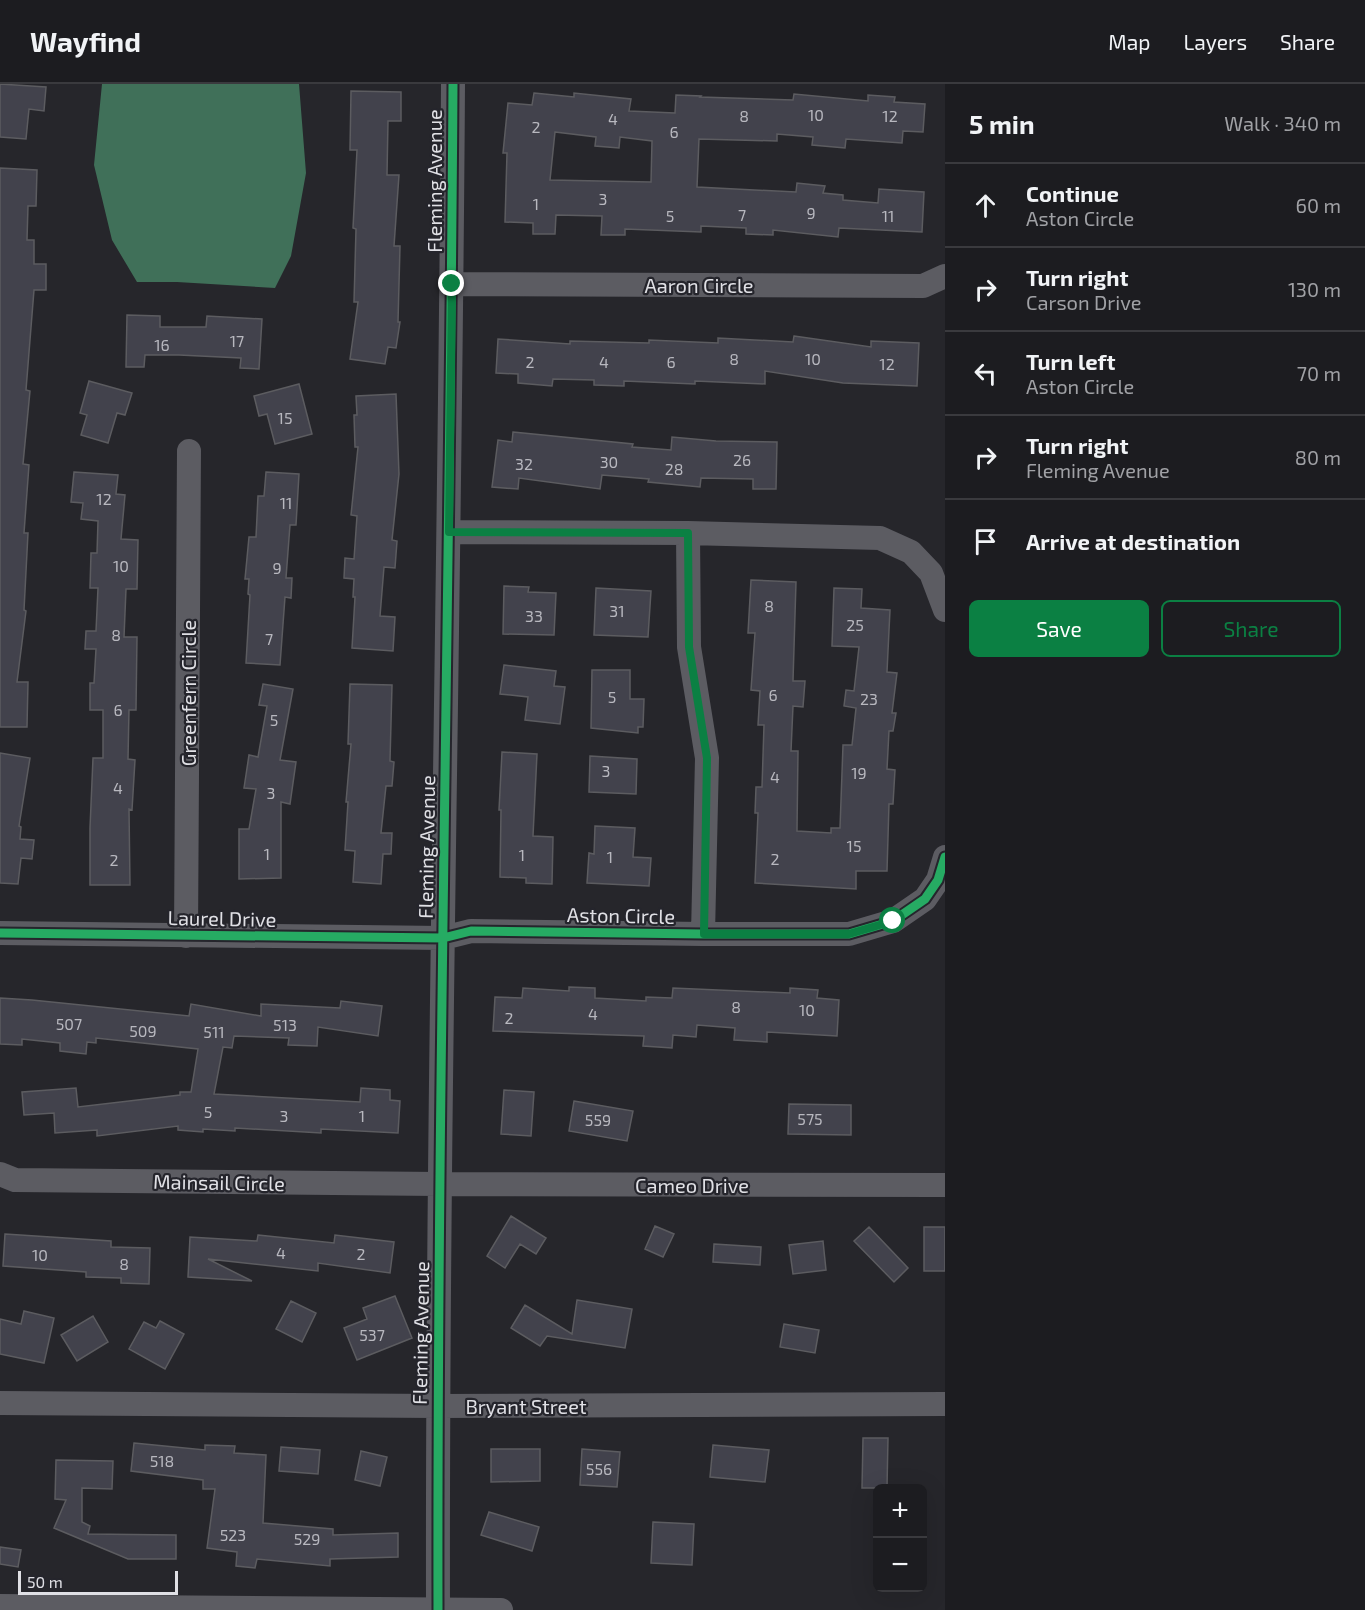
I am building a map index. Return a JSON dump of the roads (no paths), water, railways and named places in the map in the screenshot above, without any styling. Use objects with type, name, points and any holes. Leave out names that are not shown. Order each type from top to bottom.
[{"type":"street","name":"Fleming Avenue","points":[[438,1609],[437,1406],[453,84]]},
{"type":"street","name":"Aaron Circle","points":[[452,284],[923,286],[945,276]]},
{"type":"street","name":"Greenfern Circle","points":[[186,936],[189,451]]},
{"type":"street","points":[[449,532],[688,533],[880,538],[911,552],[931,573],[945,610]]},
{"type":"street","points":[[688,533],[689,647],[707,758],[704,934]]},
{"type":"street","name":"Aston Circle","points":[[443,938],[471,931],[849,934],[893,921],[924,899],[938,880],[945,857]]},
{"type":"street","name":"Laurel Drive","points":[[0,933],[443,938]]},
{"type":"street","name":"Mainsail Circle","points":[[0,1174],[15,1180],[440,1184]]},
{"type":"street","name":"Cameo Drive","points":[[440,1184],[945,1185]]},
{"type":"street","name":"Bryant Street","points":[[0,1403],[437,1406],[945,1404]]},
{"type":"street","points":[[0,1606],[501,1610]]}]
